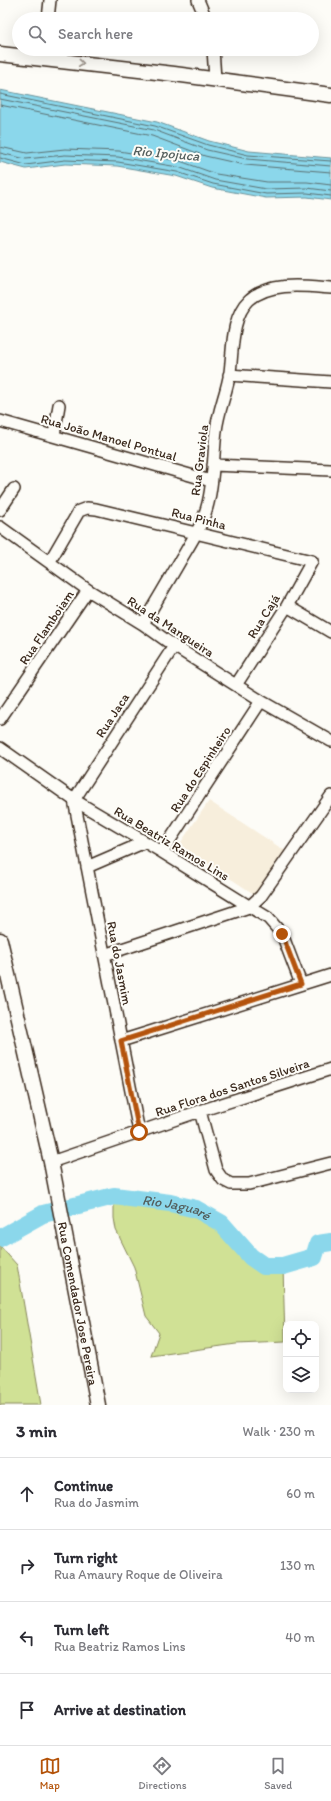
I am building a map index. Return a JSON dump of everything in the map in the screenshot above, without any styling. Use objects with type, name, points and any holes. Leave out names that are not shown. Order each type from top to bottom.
[{"type":"street","points":[[49,12],[50,0]]},
{"type":"street","points":[[198,0],[203,12]]},
{"type":"street","points":[[0,54],[12,54]]},
{"type":"street","points":[[58,56],[331,95]]},
{"type":"street","points":[[213,56],[215,79]]},
{"type":"street","name":"Rua Graviola","points":[[143,624],[197,532],[207,507],[220,406],[230,375],[235,330],[241,312],[249,301],[260,293],[273,288],[291,286],[331,288]]},
{"type":"street","points":[[230,375],[331,382]]},
{"type":"street","points":[[54,435],[59,406]]},
{"type":"street","name":"Rua João Manoel Pontual","points":[[0,421],[54,435],[211,481]]},
{"type":"street","points":[[213,465],[331,470]]},
{"type":"street","points":[[0,510],[14,489]]},
{"type":"street","name":"Rua Pinha","points":[[50,561],[79,511],[87,508],[197,532],[312,561]]},
{"type":"street","name":"Rua da Mangueira","points":[[0,527],[50,561],[88,590],[143,624],[174,646],[261,701],[331,741]]},
{"type":"street","name":"Rua Cajá","points":[[236,685],[287,606],[312,561]]},
{"type":"street","name":"Rua Flamboiam","points":[[0,719],[88,590]]},
{"type":"street","points":[[287,606],[331,632]]},
{"type":"street","name":"Rua Jaca","points":[[74,800],[174,646]]},
{"type":"street","name":"Rua do Espinheiro","points":[[162,852],[261,701]]},
{"type":"street","name":"Rua Beatriz Ramos Lins","points":[[0,748],[74,800],[162,852],[268,918],[282,934],[301,984]]},
{"type":"street","points":[[104,955],[249,907],[261,896],[331,796]]},
{"type":"street","name":"Rua do Jasmim","points":[[74,800],[139,1132]]},
{"type":"street","points":[[87,867],[144,842]]},
{"type":"street","name":"Rua Comendador Jose Pereira","points":[[0,940],[4,978],[51,1162],[98,1405]]},
{"type":"street","points":[[121,1041],[331,975]]},
{"type":"street","name":"Rua Flora dos Santos Silveira","points":[[51,1162],[200,1110],[331,1070]]},
{"type":"street","points":[[200,1110],[216,1170],[223,1180],[231,1184],[249,1184],[331,1163]]},
{"type":"shaded area","points":[[209,801],[287,852],[257,896],[179,845]]},
{"type":"green space","points":[[114,1196],[170,1203],[196,1209],[221,1223],[251,1257],[264,1266],[283,1266],[284,1321],[283,1321],[283,1342],[236,1344],[151,1356],[159,1333],[146,1316],[134,1267],[116,1230],[114,1218]]},
{"type":"green space","points":[[0,1246],[17,1265],[41,1405],[0,1405]]},
{"type":"water","name":"Rio Ipojuca","points":[[0,90],[157,122],[209,141],[249,151],[331,158],[331,200],[307,197],[266,198],[212,188],[176,176],[117,166],[65,164],[26,169],[0,162]]},
{"type":"waterway","name":"Rio Jaguaré","points":[[0,1238],[43,1214],[114,1196],[170,1203],[196,1209],[221,1223],[251,1257],[264,1266],[283,1266],[314,1257],[318,1244],[331,1242]]},
{"type":"route","points":[[139,1132],[121,1041],[301,984],[282,934]]}]
